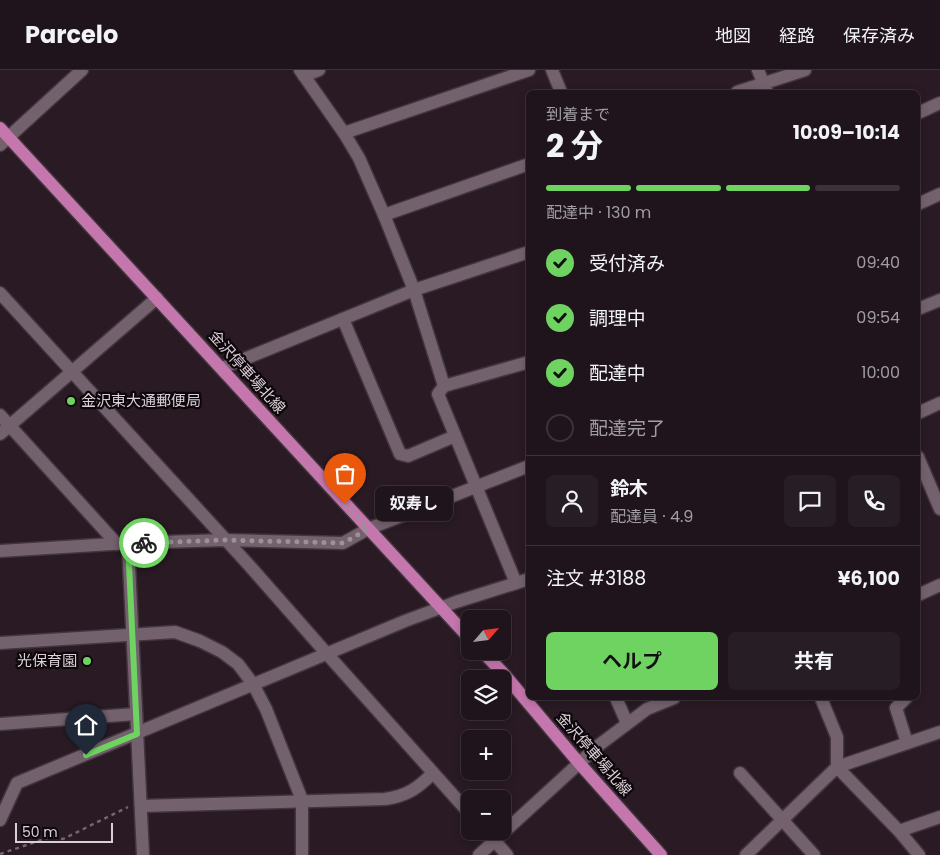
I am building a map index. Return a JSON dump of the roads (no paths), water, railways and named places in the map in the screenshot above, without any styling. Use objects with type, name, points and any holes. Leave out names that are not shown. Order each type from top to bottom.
[{"type":"main road","name":"金沢停車場北線","points":[[3,137],[157,298],[461,630]]},
{"type":"main road","name":"金沢停車場北線","points":[[491,660],[578,763],[661,855]]},
{"type":"street","points":[[3,137],[82,70]]},
{"type":"street","points":[[319,70],[302,73],[359,158],[414,290],[444,386]]},
{"type":"street","points":[[344,133],[529,70]]},
{"type":"street","points":[[552,70],[560,90]]},
{"type":"street","points":[[758,70],[766,88]]},
{"type":"street","points":[[752,90],[766,88],[805,70]]},
{"type":"street","points":[[920,111],[940,104]]},
{"type":"street","points":[[384,215],[526,165]]},
{"type":"street","points":[[920,203],[940,194]]},
{"type":"street","points":[[222,368],[414,290],[526,253]]},
{"type":"street","points":[[0,293],[226,540],[461,804]]},
{"type":"street","points":[[5,430],[157,298]]},
{"type":"street","points":[[920,308],[940,300]]},
{"type":"street","points":[[343,319],[400,454],[408,456],[455,436]]},
{"type":"street","points":[[516,583],[438,394],[444,386],[526,363]]},
{"type":"street","points":[[920,412],[940,403]]},
{"type":"street","points":[[0,415],[5,430],[122,544],[132,636],[143,855]]},
{"type":"street","points":[[920,461],[940,509]]},
{"type":"street","points":[[0,551],[226,540],[343,543],[368,529],[526,467]]},
{"type":"street","points":[[0,820],[17,783],[440,608],[526,580]]},
{"type":"street","points":[[920,593],[940,585]]},
{"type":"street","points":[[0,643],[175,632],[200,641],[222,652],[238,664],[253,684],[266,709],[302,800],[302,855]]},
{"type":"street","points":[[617,700],[627,723]]},
{"type":"street","points":[[479,855],[599,745],[647,709],[669,700]]},
{"type":"street","points":[[822,700],[838,737],[837,767],[899,831],[919,855]]},
{"type":"street","points":[[904,700],[896,708],[906,743]]},
{"type":"street","points":[[0,724],[136,714]]},
{"type":"street","points":[[746,855],[837,767],[940,732]]},
{"type":"street","points":[[141,803],[385,799],[398,797],[417,789],[433,773]]},
{"type":"street","points":[[740,773],[814,855]]},
{"type":"street","points":[[899,831],[940,817]]},
{"type":"street","points":[[495,841],[507,855]]},
{"type":"place","name":"金沢東大通郵便局","points":[[71,401]]},
{"type":"place","name":"奴寿し","points":[[345,504]]},
{"type":"place","name":"光保育園","points":[[87,661]]}]
